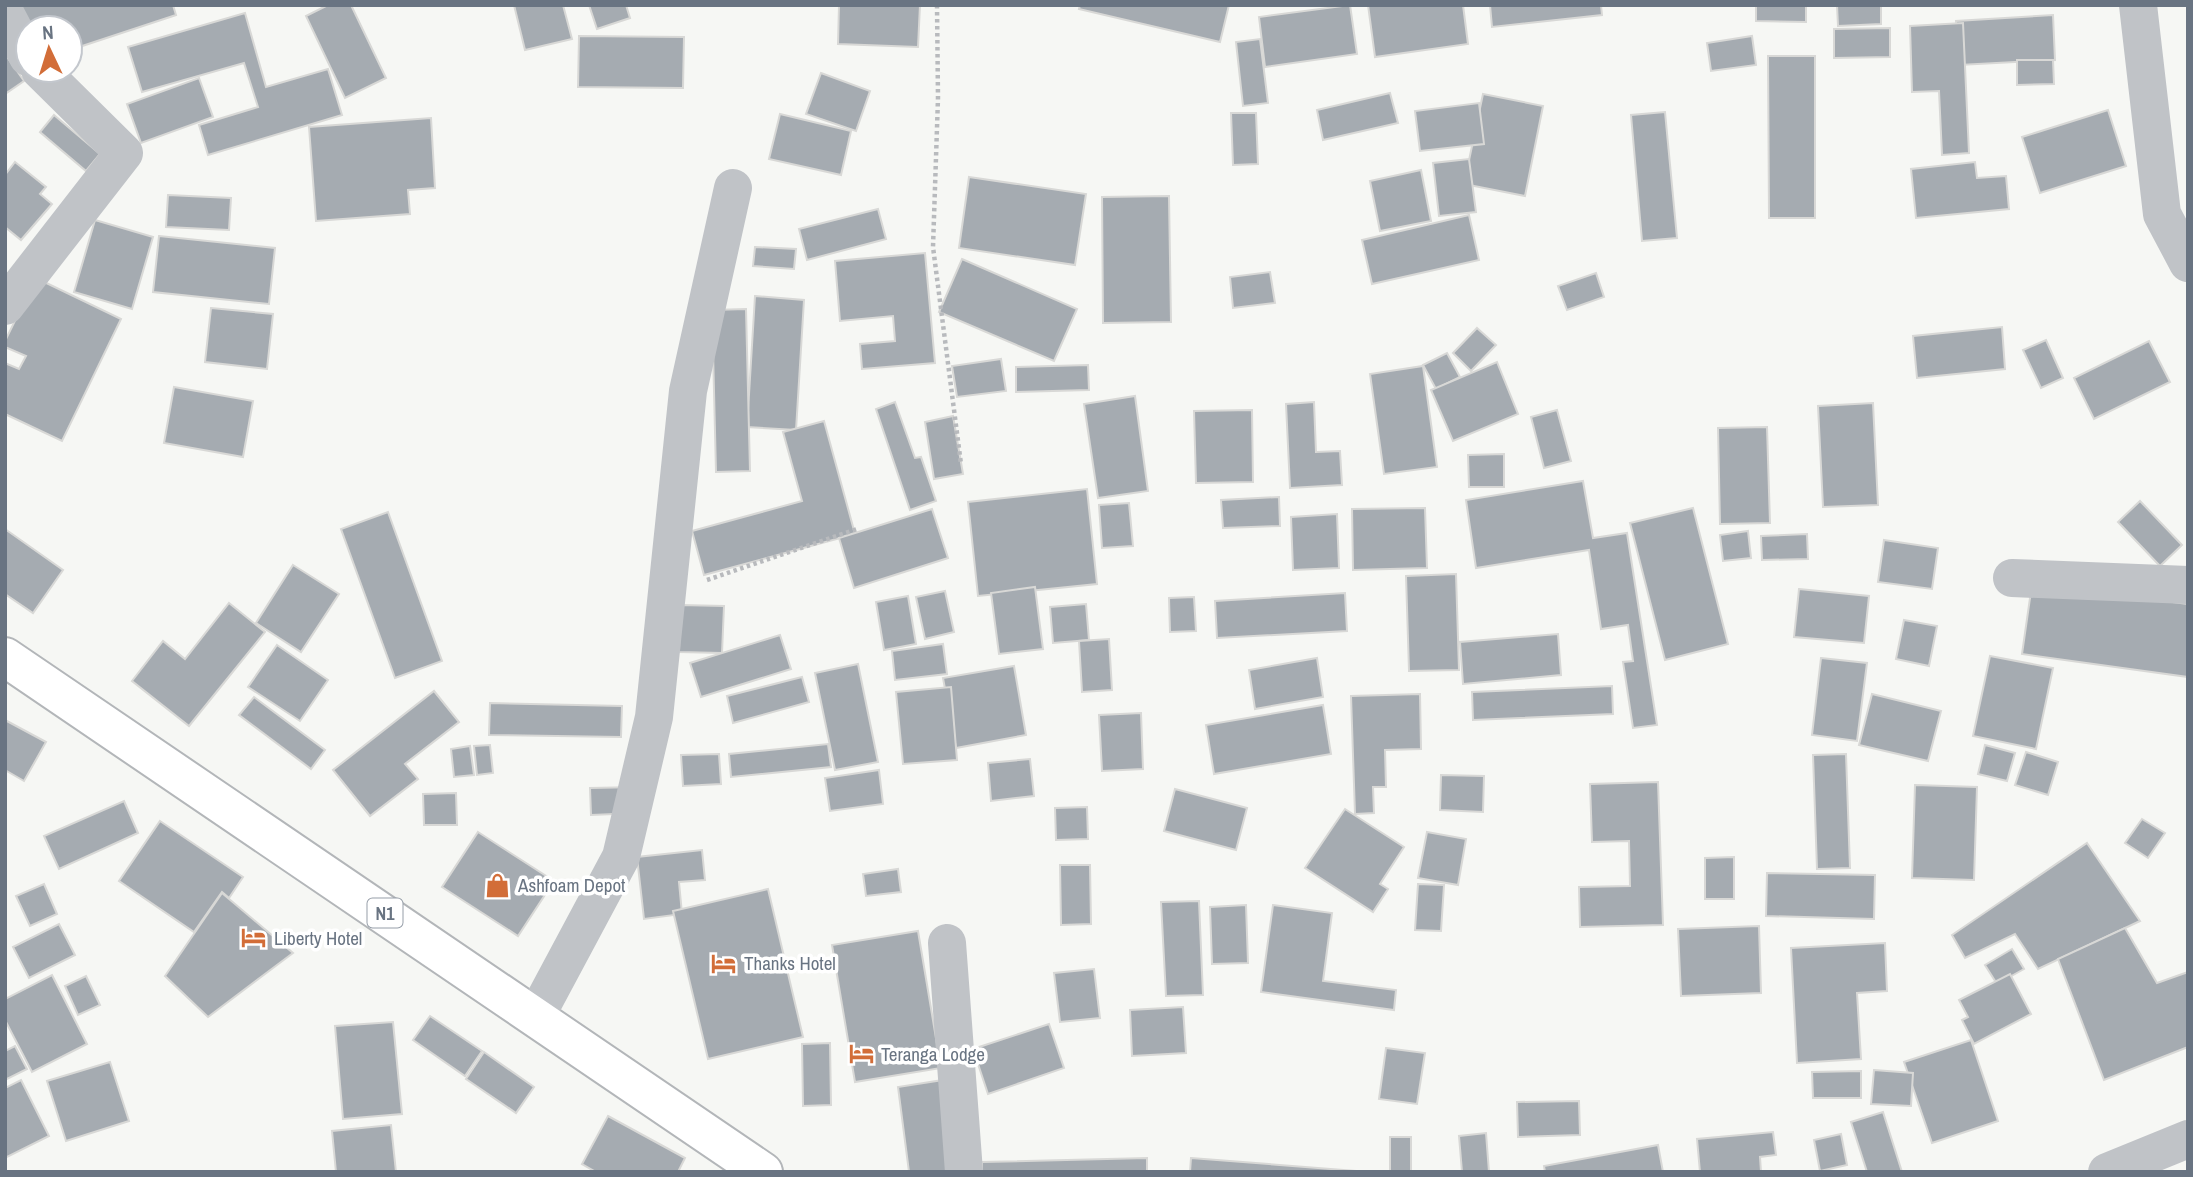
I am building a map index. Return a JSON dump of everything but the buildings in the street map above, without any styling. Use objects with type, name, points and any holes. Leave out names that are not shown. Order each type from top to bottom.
[{"type":"highway","name":"N1","points":[[5,657],[763,1172]]},
{"type":"street","points":[[2138,5],[2162,214],[2188,263]]},
{"type":"street","points":[[5,13],[14,30]]},
{"type":"street","points":[[5,306],[124,153],[54,84]]},
{"type":"street","points":[[536,1016],[621,857],[654,717],[688,391],[733,188]]},
{"type":"street","points":[[2012,578],[2188,586]]},
{"type":"street","points":[[947,943],[964,1172]]},
{"type":"street","points":[[2107,1172],[2188,1139]]},
{"type":"path","points":[[937,5],[938,98],[933,247],[961,464]]},
{"type":"path","points":[[666,593],[727,575],[858,529]]},
{"type":"place","name":"Ashfoam Depot","points":[[498,885]]},
{"type":"place","name":"Liberty Hotel","points":[[254,938]]},
{"type":"place","name":"Thanks Hotel","points":[[724,963]]},
{"type":"place","name":"Teranga Lodge","points":[[861,1054]]}]
